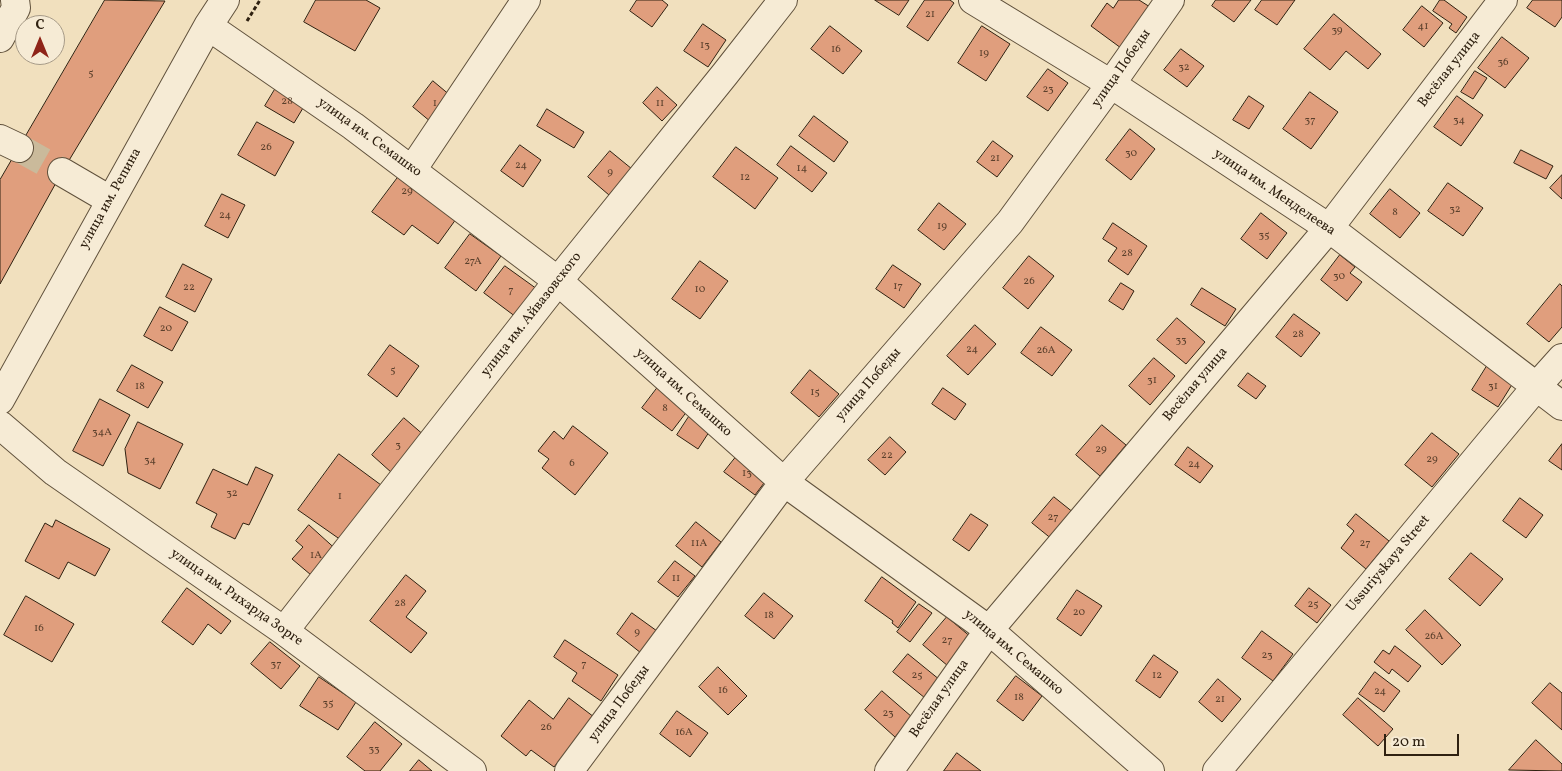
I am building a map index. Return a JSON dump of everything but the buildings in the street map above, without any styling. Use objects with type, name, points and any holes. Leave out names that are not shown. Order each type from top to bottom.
[{"type":"street","points":[[0,38],[16,8],[15,0]]},
{"type":"street","name":"улица им. Репина","points":[[0,400],[110,200],[208,26],[225,0]]},
{"type":"street","points":[[412,170],[526,0]]},
{"type":"street","name":"улица им. Айвазовского","points":[[284,631],[558,281],[783,0]]},
{"type":"street","name":"улица им. Менделеева","points":[[973,0],[1111,84],[1329,228],[1562,406]]},
{"type":"street","name":"улица Победы","points":[[569,771],[784,482],[1010,222],[1170,0]]},
{"type":"street","name":"Весёлая улица","points":[[889,771],[989,630],[1329,228],[1503,0]]},
{"type":"street","name":"улица им. Семашко","points":[[208,26],[353,126],[558,281],[784,482],[989,630],[1150,771]]},
{"type":"street","points":[[62,172],[110,200]]},
{"type":"street","name":"Ussuriyskaya Street","points":[[1217,771],[1536,386],[1562,358]]},
{"type":"street","name":"улица им. Рихарда Зорге","points":[[0,425],[55,472],[284,631],[472,771]]},
{"type":"tunnel","points":[[19,148],[62,172]]}]
